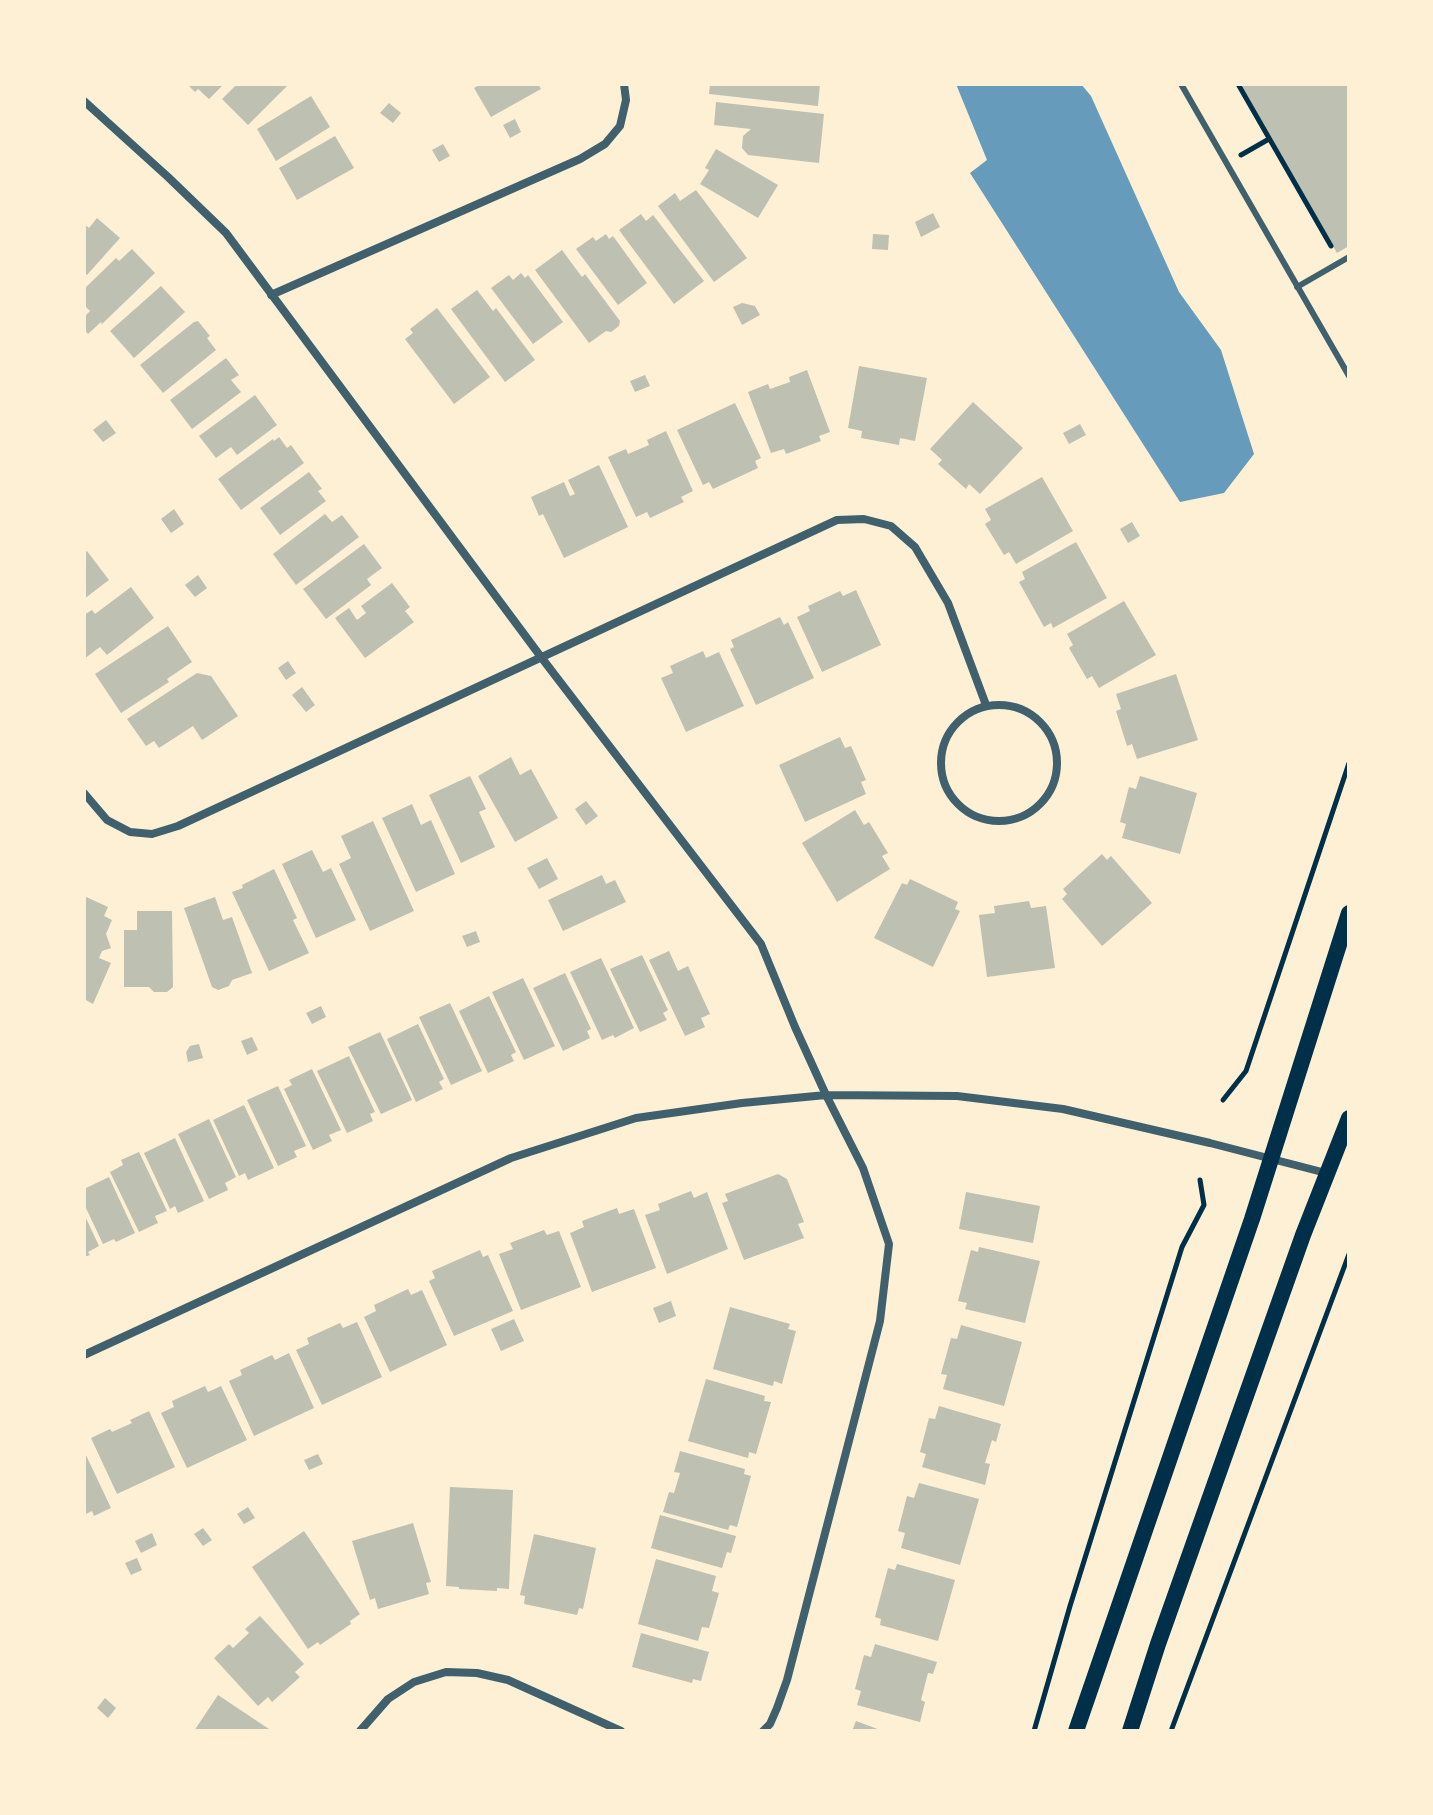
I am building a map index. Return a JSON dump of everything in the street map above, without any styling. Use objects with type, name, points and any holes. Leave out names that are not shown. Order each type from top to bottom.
[{"type":"main road","points":[[1076,1731],[1271,1159],[1349,913]]},
{"type":"main road","points":[[1130,1731],[1326,1173],[1349,1118]]},
{"type":"street","points":[[271,295],[580,159],[605,144],[620,126],[626,100],[624,84]]},
{"type":"street","points":[[84,101],[226,233],[541,657],[761,944],[795,1027],[863,1168],[889,1244],[880,1321],[787,1680],[770,1724],[763,1731]]},
{"type":"street","points":[[84,793],[107,820],[130,832],[152,834],[178,826],[837,520],[864,519],[891,526],[915,547],[948,603],[986,705]]},
{"type":"street","points":[[1002,704],[1022,709],[1039,720],[1054,742],[1057,762],[1055,780],[1046,798],[1029,813],[1010,820],[988,820],[970,813],[949,793],[942,774],[942,751],[949,732],[968,713],[986,705],[1002,704]]},
{"type":"street","points":[[84,1355],[511,1158],[636,1118],[826,1095],[957,1096],[1063,1109],[1326,1173]]},
{"type":"street","points":[[360,1731],[388,1699],[414,1682],[446,1672],[477,1673],[508,1680],[621,1731]]},
{"type":"lane","points":[[1181,84],[1349,376]]},
{"type":"lane","points":[[1297,287],[1349,257]]},
{"type":"path","points":[[1238,84],[1330,250]]},
{"type":"path","points":[[1227,163],[1269,139]]},
{"type":"path","points":[[1223,1100],[1246,1071],[1349,763]]},
{"type":"path","points":[[1034,1731],[1182,1247],[1204,1205],[1200,1180]]},
{"type":"path","points":[[1171,1731],[1349,1254]]},
{"type":"water","points":[[956,84],[1081,84],[1091,96],[1179,292],[1221,350],[1254,454],[1224,493],[1180,502],[970,173],[987,160]]},
{"type":"building","points":[[187,84],[224,84],[209,99]]},
{"type":"building","points":[[237,84],[289,84],[248,125],[222,99]]},
{"type":"building","points":[[481,84],[538,84],[541,89],[491,117],[474,88]]},
{"type":"building","points":[[710,84],[820,84],[818,106],[709,94]]},
{"type":"building","points":[[1241,84],[1349,84],[1349,246],[1337,253]]},
{"type":"building","points":[[311,96],[330,127],[276,161],[257,129]]},
{"type":"building","points":[[716,102],[824,114],[819,163],[748,155],[742,148],[743,136],[751,129],[714,125]]},
{"type":"building","points":[[389,103],[401,113],[393,123],[380,113]]},
{"type":"building","points":[[515,119],[521,132],[510,138],[503,125]]},
{"type":"building","points":[[335,136],[354,168],[297,200],[279,168]]},
{"type":"building","points":[[443,144],[450,156],[439,162],[432,150]]},
{"type":"building","points":[[716,149],[778,185],[758,218],[700,184]]},
{"type":"building","points":[[696,190],[747,258],[714,282],[658,206],[675,193],[680,201]]},
{"type":"building","points":[[933,213],[940,227],[921,237],[915,222]]},
{"type":"building","points":[[641,214],[646,221],[653,215],[704,281],[674,304],[619,230]]},
{"type":"building","points":[[97,218],[120,238],[87,275],[84,272],[84,224],[89,228]]},
{"type":"building","points":[[606,234],[609,239],[613,236],[647,283],[618,305],[576,249],[593,237],[596,241]]},
{"type":"building","points":[[873,234],[889,235],[888,250],[872,249]]},
{"type":"building","points":[[132,249],[155,273],[88,334],[84,329],[84,317],[90,311],[84,305],[84,289],[116,258],[119,261]]},
{"type":"building","points":[[562,250],[582,277],[585,274],[620,321],[611,332],[606,331],[589,343],[535,270]]},
{"type":"building","points":[[521,273],[525,278],[528,275],[563,322],[533,344],[491,288],[509,275],[513,280]]},
{"type":"building","points":[[161,286],[185,312],[134,358],[110,331]]},
{"type":"building","points":[[477,290],[493,311],[496,308],[535,360],[505,382],[451,309]]},
{"type":"building","points":[[742,303],[755,306],[760,315],[742,325],[733,307]]},
{"type":"building","points":[[437,308],[490,377],[454,404],[405,339],[413,333],[410,329]]},
{"type":"building","points":[[198,321],[216,350],[163,393],[140,365]]},
{"type":"building","points":[[226,358],[239,375],[231,380],[241,392],[192,429],[170,400]]},
{"type":"building","points":[[859,366],[927,378],[915,441],[900,438],[899,445],[861,438],[862,431],[848,428]]},
{"type":"building","points":[[807,370],[830,432],[819,436],[821,441],[786,454],[784,449],[771,453],[748,392],[768,384],[770,389],[790,382],[789,377]]},
{"type":"building","points":[[645,375],[650,386],[635,392],[630,381]]},
{"type":"building","points":[[255,395],[277,425],[237,455],[231,447],[216,458],[199,436]]},
{"type":"building","points":[[973,402],[1023,448],[980,494],[969,484],[966,489],[938,464],[942,460],[930,449]]},
{"type":"building","points":[[735,403],[761,458],[755,461],[758,468],[713,489],[709,482],[703,485],[677,430]]},
{"type":"building","points":[[106,420],[116,433],[103,442],[93,430]]},
{"type":"building","points":[[1080,424],[1086,435],[1069,444],[1063,433]]},
{"type":"building","points":[[666,431],[693,491],[681,497],[684,502],[650,518],[647,512],[636,517],[608,457],[626,449],[628,454],[649,445],[647,440]]},
{"type":"building","points":[[279,437],[287,448],[291,445],[304,463],[241,510],[218,479]]},
{"type":"building","points":[[599,465],[628,527],[564,558],[543,514],[539,516],[531,497],[564,482],[570,496],[575,494],[568,480]]},
{"type":"building","points":[[309,472],[322,489],[318,491],[326,501],[280,535],[260,508]]},
{"type":"building","points":[[1042,477],[1073,531],[1016,564],[1009,552],[1004,555],[985,524],[991,520],[985,509]]},
{"type":"building","points":[[174,509],[184,524],[171,533],[161,519]]},
{"type":"building","points":[[325,514],[332,522],[342,515],[359,537],[296,585],[273,554]]},
{"type":"building","points":[[1132,522],[1140,536],[1128,543],[1120,529]]},
{"type":"building","points":[[1076,542],[1107,598],[1053,628],[1051,623],[1044,627],[1019,582],[1025,579],[1022,572]]},
{"type":"building","points":[[364,544],[382,568],[367,579],[371,585],[326,619],[303,589]]},
{"type":"building","points":[[87,551],[109,580],[84,599],[84,553]]},
{"type":"building","points":[[198,575],[207,588],[195,597],[185,585]]},
{"type":"building","points":[[392,583],[410,607],[405,611],[414,622],[365,658],[335,618],[349,608],[357,620],[366,613],[361,606]]},
{"type":"building","points":[[131,587],[154,618],[107,655],[100,647],[84,659],[84,615],[92,610],[95,614]]},
{"type":"building","points":[[856,590],[881,645],[822,672],[797,617],[810,611],[808,606],[840,591],[843,596]]},
{"type":"building","points":[[1124,601],[1156,655],[1099,688],[1092,676],[1087,679],[1069,648],[1073,645],[1067,634]]},
{"type":"building","points":[[780,617],[784,625],[788,622],[814,678],[756,705],[730,649],[734,647],[731,640]]},
{"type":"building","points":[[168,626],[192,662],[167,679],[169,682],[121,713],[95,674]]},
{"type":"building","points":[[703,651],[706,658],[719,652],[744,706],[686,732],[661,678],[673,673],[670,666]]},
{"type":"building","points":[[288,661],[296,673],[286,680],[278,668]]},
{"type":"building","points":[[197,673],[211,676],[238,716],[202,740],[193,726],[159,748],[154,741],[146,746],[127,719]]},
{"type":"building","points":[[1176,674],[1198,740],[1137,759],[1132,744],[1127,746],[1116,711],[1121,709],[1116,694]]},
{"type":"building","points":[[302,687],[315,705],[306,712],[292,695]]},
{"type":"building","points":[[840,737],[845,748],[851,746],[866,780],[861,782],[866,794],[805,822],[779,765]]},
{"type":"building","points":[[511,757],[520,775],[531,769],[558,818],[515,842],[478,776]]},
{"type":"building","points":[[470,776],[486,809],[479,812],[495,847],[461,863],[429,795]]},
{"type":"building","points":[[1140,776],[1197,793],[1180,854],[1122,838],[1126,824],[1120,822],[1129,787],[1136,789]]},
{"type":"building","points":[[586,801],[598,816],[586,825],[575,809]]},
{"type":"building","points":[[412,804],[421,825],[431,820],[455,874],[416,892],[382,818]]},
{"type":"building","points":[[855,810],[864,825],[869,822],[888,853],[882,856],[890,869],[837,902],[802,843]]},
{"type":"building","points":[[373,821],[414,911],[370,931],[339,864],[351,858],[341,836]]},
{"type":"building","points":[[312,850],[323,872],[331,868],[356,920],[316,938],[282,864]]},
{"type":"building","points":[[1102,854],[1107,860],[1111,856],[1152,903],[1102,946],[1062,899],[1067,894],[1063,889]]},
{"type":"building","points":[[547,858],[558,879],[539,889],[527,868]]},
{"type":"building","points":[[274,869],[309,953],[269,971],[232,892]]},
{"type":"building","points":[[602,875],[606,884],[615,880],[626,902],[563,931],[548,900]]},
{"type":"building","points":[[910,879],[958,902],[955,909],[960,911],[933,967],[874,938],[902,883],[907,885]]},
{"type":"building","points":[[84,896],[108,907],[104,916],[112,920],[106,934],[111,948],[102,951],[99,958],[111,963],[93,1004],[84,999]]},
{"type":"building","points":[[215,897],[223,920],[232,917],[252,973],[232,980],[229,986],[218,990],[212,987],[184,908]]},
{"type":"building","points":[[1029,901],[1031,908],[1046,906],[1055,968],[987,977],[979,915],[995,913],[994,906]]},
{"type":"building","points":[[137,911],[172,911],[173,987],[167,992],[154,992],[149,987],[124,987],[124,930],[137,930]]},
{"type":"building","points":[[476,931],[480,942],[467,947],[462,936]]},
{"type":"building","points":[[669,951],[678,971],[688,966],[710,1014],[701,1018],[705,1027],[685,1036],[649,960]]},
{"type":"building","points":[[642,955],[668,1010],[663,1013],[667,1020],[640,1032],[610,969]]},
{"type":"building","points":[[601,958],[634,1028],[615,1038],[613,1035],[602,1040],[570,972]]},
{"type":"building","points":[[565,973],[591,1029],[587,1031],[590,1038],[563,1051],[533,988]]},
{"type":"building","points":[[523,978],[555,1046],[524,1060],[492,992]]},
{"type":"building","points":[[489,996],[516,1052],[511,1055],[514,1061],[488,1073],[459,1011]]},
{"type":"building","points":[[450,1003],[482,1071],[451,1085],[419,1017]]},
{"type":"building","points":[[321,1006],[326,1017],[312,1024],[306,1013]]},
{"type":"building","points":[[418,1024],[444,1079],[439,1082],[443,1089],[416,1102],[387,1039]]},
{"type":"building","points":[[380,1032],[412,1100],[381,1114],[348,1047]]},
{"type":"building","points":[[252,1037],[258,1050],[247,1055],[241,1041]]},
{"type":"building","points":[[199,1044],[203,1058],[188,1062],[186,1052],[190,1046]]},
{"type":"building","points":[[349,1056],[375,1112],[370,1114],[373,1121],[347,1133],[317,1071]]},
{"type":"building","points":[[312,1069],[341,1130],[329,1135],[332,1141],[313,1150],[284,1089],[292,1085],[289,1080]]},
{"type":"building","points":[[278,1086],[306,1146],[294,1151],[297,1157],[278,1166],[247,1100]]},
{"type":"building","points":[[244,1105],[274,1168],[248,1180],[245,1173],[239,1176],[213,1120]]},
{"type":"building","points":[[209,1119],[236,1177],[225,1183],[228,1190],[209,1199],[178,1134]]},
{"type":"building","points":[[175,1138],[204,1201],[178,1213],[175,1206],[170,1209],[144,1153]]},
{"type":"building","points":[[139,1152],[167,1211],[155,1216],[158,1223],[139,1232],[110,1172],[123,1165],[121,1160]]},
{"type":"building","points":[[778,1174],[787,1179],[804,1222],[798,1224],[804,1238],[744,1260],[722,1203],[728,1201],[725,1194]]},
{"type":"building","points":[[109,1177],[135,1233],[103,1244],[84,1204],[84,1189]]},
{"type":"building","points":[[691,1191],[694,1198],[707,1192],[728,1249],[667,1274],[645,1215],[660,1210],[658,1204]]},
{"type":"building","points":[[966,1192],[1040,1206],[1033,1243],[959,1229]]},
{"type":"building","points":[[617,1208],[619,1214],[634,1209],[656,1268],[592,1292],[570,1233],[584,1227],[582,1221]]},
{"type":"building","points":[[84,1214],[99,1246],[84,1257]]},
{"type":"building","points":[[544,1230],[547,1235],[559,1231],[581,1287],[521,1310],[499,1254],[513,1249],[510,1243]]},
{"type":"building","points":[[979,1247],[1040,1261],[1025,1323],[965,1309],[967,1303],[958,1301],[971,1250],[978,1252]]},
{"type":"building","points":[[480,1250],[483,1257],[488,1255],[513,1311],[454,1336],[429,1281],[435,1278],[432,1271]]},
{"type":"building","points":[[408,1289],[411,1295],[422,1290],[447,1345],[390,1372],[364,1317],[376,1311],[374,1305]]},
{"type":"building","points":[[671,1301],[676,1316],[659,1323],[653,1308]]},
{"type":"building","points":[[730,1307],[790,1324],[788,1329],[796,1331],[782,1384],[774,1381],[773,1386],[713,1369]]},
{"type":"building","points":[[514,1319],[524,1341],[501,1351],[491,1329]]},
{"type":"building","points":[[357,1322],[382,1377],[322,1405],[296,1350],[309,1344],[307,1338],[340,1323],[343,1328]]},
{"type":"building","points":[[961,1325],[1022,1342],[1004,1406],[943,1389],[947,1375],[941,1374],[951,1338],[957,1339]]},
{"type":"building","points":[[289,1353],[314,1408],[254,1436],[229,1381],[242,1375],[240,1370],[272,1355],[275,1360]]},
{"type":"building","points":[[706,1379],[765,1396],[764,1401],[771,1402],[756,1454],[749,1452],[748,1458],[688,1441]]},
{"type":"building","points":[[205,1386],[208,1392],[221,1386],[247,1440],[187,1468],[161,1413],[174,1407],[172,1401]]},
{"type":"building","points":[[939,1406],[1001,1424],[985,1463],[990,1464],[985,1485],[922,1467],[926,1454],[920,1452],[929,1418],[935,1419]]},
{"type":"building","points":[[149,1411],[175,1467],[117,1494],[91,1438],[132,1423],[130,1420]]},
{"type":"building","points":[[84,1451],[111,1508],[94,1516],[92,1511],[84,1515]]},
{"type":"building","points":[[680,1451],[745,1469],[744,1474],[751,1476],[737,1527],[730,1525],[728,1530],[663,1512],[669,1492],[674,1493],[680,1473],[674,1472]]},
{"type":"building","points":[[318,1454],[323,1464],[309,1470],[304,1460]]},
{"type":"building","points":[[919,1483],[979,1499],[960,1565],[901,1548],[905,1533],[898,1531],[907,1496],[914,1498]]},
{"type":"building","points":[[450,1487],[513,1490],[509,1589],[497,1588],[497,1591],[446,1586]]},
{"type":"building","points":[[248,1507],[255,1518],[244,1524],[237,1514]]},
{"type":"building","points":[[660,1515],[736,1536],[722,1568],[651,1548]]},
{"type":"building","points":[[413,1523],[431,1582],[426,1583],[429,1594],[378,1609],[375,1598],[370,1600],[352,1541]]},
{"type":"building","points":[[203,1528],[212,1540],[203,1546],[194,1534]]},
{"type":"building","points":[[304,1531],[360,1614],[320,1645],[318,1642],[308,1649],[252,1567]]},
{"type":"building","points":[[152,1533],[157,1545],[141,1553],[135,1541]]},
{"type":"building","points":[[534,1534],[596,1548],[583,1609],[579,1608],[577,1615],[524,1604],[525,1596],[520,1595]]},
{"type":"building","points":[[137,1558],[142,1570],[131,1575],[125,1563]]},
{"type":"building","points":[[656,1559],[716,1576],[712,1591],[719,1593],[709,1628],[702,1627],[698,1641],[638,1624]]},
{"type":"building","points":[[897,1564],[955,1580],[938,1641],[880,1625],[881,1619],[875,1617],[888,1568],[895,1570]]},
{"type":"building","points":[[260,1616],[304,1664],[295,1672],[300,1677],[272,1702],[268,1697],[258,1706],[214,1658],[229,1644],[233,1648],[249,1633],[245,1629]]},
{"type":"building","points":[[641,1633],[709,1652],[701,1681],[693,1679],[692,1683],[632,1667]]},
{"type":"building","points":[[875,1644],[937,1662],[933,1674],[928,1673],[921,1700],[925,1702],[920,1722],[857,1705],[861,1691],[855,1689],[864,1655],[871,1657]]},
{"type":"building","points":[[218,1695],[272,1731],[194,1731]]},
{"type":"building","points":[[105,1698],[116,1708],[108,1718],[97,1708]]},
{"type":"building","points":[[856,1721],[883,1731],[852,1731]]}]
